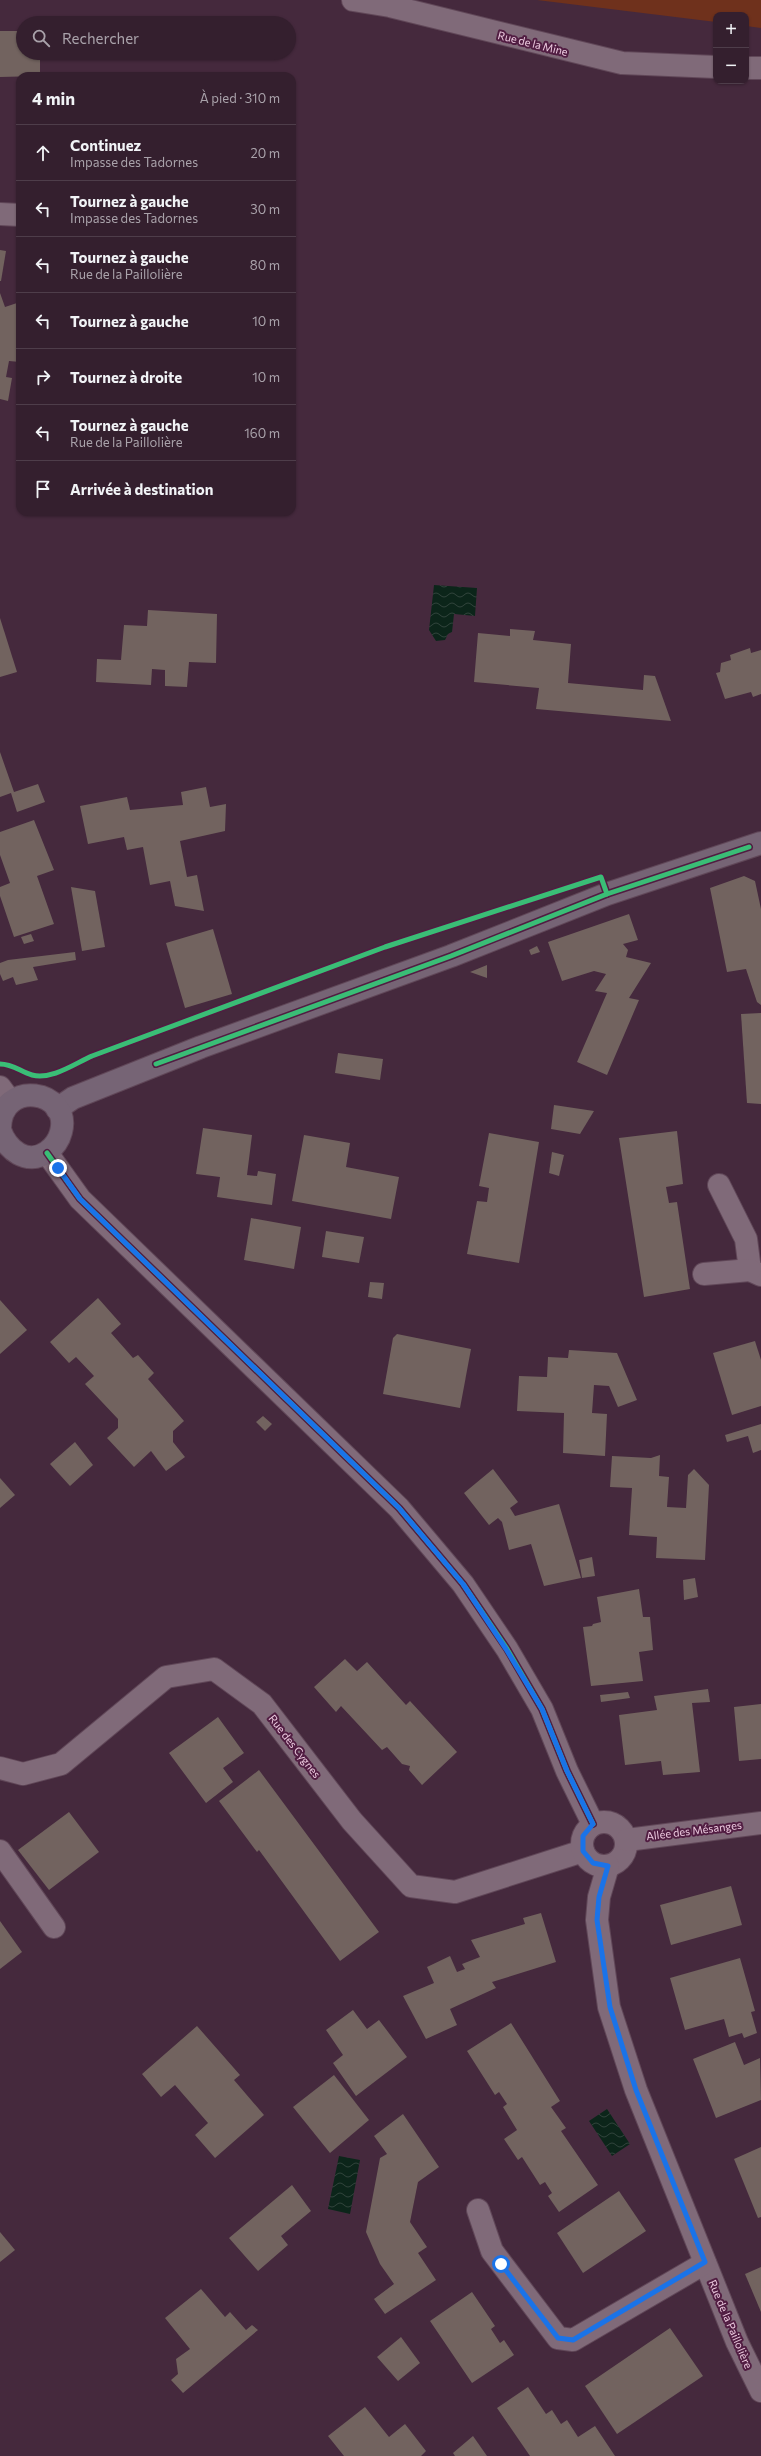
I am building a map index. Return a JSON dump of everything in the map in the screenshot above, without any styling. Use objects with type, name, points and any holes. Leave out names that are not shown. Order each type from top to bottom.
[{"type":"main road","points":[[57,1109],[73,1098],[195,1049],[451,956],[608,894],[761,843]]},
{"type":"main road","points":[[5,1095],[41,1096],[50,1101],[57,1109],[62,1128],[54,1146],[47,1153],[37,1156],[23,1155],[10,1148],[1,1135],[5,1095]]},
{"type":"street","name":"Rue de la Mine","points":[[353,0],[390,6],[622,64],[713,67]]},
{"type":"street","points":[[749,68],[761,68]]},
{"type":"street","points":[[0,214],[16,215]]},
{"type":"street","points":[[47,1153],[80,1199],[399,1508],[463,1584],[506,1649],[542,1709],[567,1771],[593,1824]]},
{"type":"street","points":[[704,1274],[756,1273],[746,1240],[719,1185]]},
{"type":"street","name":"Rue des Cygnes","points":[[0,1768],[23,1774],[61,1764],[166,1677],[214,1669],[262,1704],[352,1821],[411,1886],[456,1892],[583,1851]]},
{"type":"street","points":[[600,1822],[613,1823],[620,1827],[627,1840],[627,1847],[620,1859],[608,1866],[593,1863],[583,1851],[583,1836],[593,1824],[600,1822]]},
{"type":"street","name":"Allée des Mésanges","points":[[627,1840],[761,1823]]},
{"type":"street","points":[[0,1851],[54,1927]]},
{"type":"street","name":"Rue de la Paillolière","points":[[608,1866],[599,1897],[597,1920],[610,2007],[636,2090],[737,2342],[761,2391]]},
{"type":"street","points":[[478,2210],[492,2251],[558,2338],[573,2340],[705,2262]]},
{"type":"shaded area","points":[[537,0],[761,0],[761,28],[749,26],[749,12],[713,12],[713,22]]},
{"type":"water","points":[[434,585],[477,588],[475,616],[454,614],[452,632],[448,634],[445,640],[436,641],[429,630]]},
{"type":"water","points":[[607,2109],[630,2144],[612,2156],[589,2121]]},
{"type":"water","points":[[339,2156],[360,2160],[350,2214],[328,2209]]},
{"type":"building","points":[[0,31],[16,31],[16,60],[40,60],[40,72],[16,72],[16,77],[0,77]]},
{"type":"building","points":[[0,250],[6,251],[1,281],[0,281]]},
{"type":"building","points":[[0,293],[5,307],[16,303],[16,362],[9,361],[6,377],[12,378],[8,401],[0,399]]},
{"type":"building","points":[[148,610],[217,614],[216,663],[189,662],[187,687],[165,686],[165,670],[152,669],[151,685],[96,682],[97,659],[121,660],[124,625],[147,626]]},
{"type":"building","points":[[0,618],[17,672],[0,677]]},
{"type":"building","points":[[510,629],[535,631],[533,640],[571,644],[568,683],[643,690],[644,675],[655,676],[671,721],[536,709],[539,688],[474,682],[478,633],[510,636]]},
{"type":"building","points":[[750,648],[751,653],[761,650],[761,694],[753,697],[751,692],[725,699],[716,673],[720,672],[721,663],[731,660],[730,655]]},
{"type":"building","points":[[0,752],[14,792],[38,784],[45,802],[17,812],[11,793],[0,797]]},
{"type":"building","points":[[206,787],[210,807],[226,804],[225,831],[180,841],[187,877],[197,875],[204,911],[175,906],[170,881],[150,885],[143,847],[127,850],[124,837],[88,844],[80,806],[127,797],[130,810],[183,805],[181,792]]},
{"type":"building","points":[[34,820],[54,870],[37,876],[54,924],[14,937],[0,896],[0,887],[10,883],[0,855],[0,832]]},
{"type":"building","points":[[744,876],[755,881],[761,909],[761,1005],[757,1002],[746,969],[727,972],[710,888]]},
{"type":"building","points":[[71,887],[95,891],[105,947],[82,951]]},
{"type":"building","points":[[629,914],[638,940],[623,944],[628,950],[626,957],[651,963],[629,998],[639,1000],[607,1075],[577,1062],[607,993],[595,991],[606,974],[594,971],[562,981],[548,942]]},
{"type":"building","points":[[213,929],[232,994],[185,1008],[166,943]]},
{"type":"building","points":[[31,934],[34,941],[24,944],[21,937]]},
{"type":"building","points":[[537,946],[540,952],[531,955],[529,950]]},
{"type":"building","points":[[75,952],[76,960],[33,967],[38,980],[16,985],[13,977],[3,981],[0,974],[0,963],[8,960]]},
{"type":"building","points":[[487,965],[487,978],[470,972]]},
{"type":"building","points":[[761,1013],[761,1104],[747,1103],[741,1014]]},
{"type":"building","points":[[338,1053],[383,1059],[380,1080],[335,1073]]},
{"type":"building","points":[[554,1105],[594,1111],[580,1134],[551,1129]]},
{"type":"building","points":[[203,1128],[252,1135],[247,1175],[257,1176],[258,1171],[276,1174],[272,1205],[217,1197],[220,1177],[196,1174]]},
{"type":"building","points":[[677,1131],[683,1184],[666,1187],[669,1203],[677,1202],[690,1289],[644,1297],[619,1138]]},
{"type":"building","points":[[489,1133],[539,1142],[519,1263],[467,1254],[477,1201],[487,1202],[489,1188],[479,1186]]},
{"type":"building","points":[[304,1135],[350,1143],[346,1167],[399,1177],[391,1219],[292,1201]]},
{"type":"building","points":[[552,1152],[564,1155],[559,1176],[549,1173]]},
{"type":"building","points":[[251,1218],[301,1227],[294,1269],[244,1260]]},
{"type":"building","points":[[326,1231],[364,1237],[359,1263],[322,1257]]},
{"type":"building","points":[[370,1282],[384,1283],[382,1299],[368,1297]]},
{"type":"building","points":[[98,1298],[121,1324],[111,1333],[133,1358],[138,1355],[154,1373],[148,1379],[184,1421],[173,1431],[173,1442],[185,1457],[166,1471],[151,1451],[134,1467],[107,1438],[118,1428],[118,1419],[85,1384],[94,1376],[76,1357],[69,1363],[50,1342]]},
{"type":"building","points":[[0,1300],[27,1330],[0,1354]]},
{"type":"building","points":[[397,1334],[471,1349],[460,1408],[383,1394],[393,1338]]},
{"type":"building","points":[[755,1341],[761,1360],[761,1406],[732,1415],[713,1353]]},
{"type":"building","points":[[569,1350],[617,1353],[637,1400],[618,1407],[609,1386],[594,1385],[592,1413],[607,1414],[605,1456],[563,1453],[564,1413],[517,1411],[519,1376],[547,1377],[548,1357],[568,1358]]},
{"type":"building","points":[[263,1416],[272,1424],[265,1431],[256,1422]]},
{"type":"building","points":[[761,1424],[761,1450],[753,1453],[748,1436],[727,1442],[725,1435]]},
{"type":"building","points":[[75,1442],[93,1465],[70,1486],[50,1464]]},
{"type":"building","points":[[660,1455],[659,1476],[669,1477],[667,1507],[686,1508],[688,1475],[694,1469],[709,1485],[705,1560],[656,1558],[657,1537],[629,1535],[632,1488],[610,1487],[612,1456],[651,1458]]},
{"type":"building","points":[[493,1469],[518,1502],[510,1508],[515,1516],[559,1504],[581,1578],[544,1586],[531,1544],[509,1550],[502,1522],[498,1518],[489,1525],[464,1493]]},
{"type":"building","points":[[0,1478],[15,1495],[0,1508]]},
{"type":"building","points":[[592,1557],[595,1576],[582,1578],[579,1560]]},
{"type":"building","points":[[695,1578],[698,1597],[684,1600],[683,1580]]},
{"type":"building","points":[[639,1589],[643,1617],[650,1617],[653,1650],[639,1652],[643,1681],[591,1686],[583,1627],[592,1626],[593,1624],[601,1622],[597,1597]]},
{"type":"building","points":[[345,1659],[357,1671],[367,1662],[406,1705],[410,1701],[457,1752],[422,1785],[409,1770],[410,1766],[402,1764],[387,1747],[382,1750],[341,1706],[336,1712],[314,1687]]},
{"type":"building","points":[[708,1689],[710,1702],[692,1703],[700,1772],[663,1775],[661,1761],[625,1765],[619,1715],[657,1710],[654,1696]]},
{"type":"building","points":[[628,1692],[630,1698],[601,1702],[600,1695]]},
{"type":"building","points":[[761,1704],[761,1759],[739,1761],[734,1707]]},
{"type":"building","points":[[218,1717],[244,1753],[223,1768],[233,1782],[206,1803],[169,1753]]},
{"type":"building","points":[[259,1770],[379,1932],[340,1961],[259,1850],[257,1852],[219,1801]]},
{"type":"building","points":[[69,1812],[99,1852],[49,1890],[18,1850]]},
{"type":"building","points":[[731,1886],[742,1925],[671,1945],[660,1905]]},
{"type":"building","points":[[541,1913],[556,1962],[492,1982],[496,1988],[450,2009],[457,2025],[426,2039],[403,1996],[434,1983],[427,1967],[450,1956],[457,1972],[465,1969],[462,1964],[480,1957],[471,1940],[525,1924],[523,1918]]},
{"type":"building","points":[[0,1921],[22,1952],[0,1969]]},
{"type":"building","points":[[740,1958],[755,2011],[751,2012],[757,2033],[744,2038],[742,2033],[729,2037],[724,2019],[685,2030],[670,1978]]},
{"type":"building","points":[[353,2010],[367,2029],[379,2020],[407,2057],[356,2096],[333,2063],[343,2055],[326,2030]]},
{"type":"building","points":[[511,2023],[560,2101],[551,2107],[566,2128],[561,2131],[598,2185],[559,2212],[548,2196],[552,2193],[545,2182],[540,2185],[522,2157],[518,2160],[504,2139],[517,2130],[503,2107],[507,2104],[499,2092],[495,2095],[467,2051]]},
{"type":"building","points":[[197,2026],[240,2075],[234,2080],[264,2115],[215,2158],[195,2135],[208,2123],[175,2085],[161,2097],[142,2074]]},
{"type":"building","points":[[735,2042],[744,2065],[760,2058],[761,2100],[716,2118],[693,2059]]},
{"type":"building","points":[[334,2075],[369,2120],[330,2153],[293,2107]]},
{"type":"building","points":[[403,2114],[439,2167],[418,2182],[410,2222],[427,2247],[418,2253],[436,2280],[385,2314],[374,2299],[394,2284],[380,2264],[366,2232],[380,2158],[387,2154],[374,2136]]},
{"type":"building","points":[[761,2147],[761,2217],[758,2218],[734,2159]]},
{"type":"building","points":[[292,2185],[311,2211],[281,2236],[288,2245],[258,2271],[229,2238]]},
{"type":"building","points":[[619,2191],[646,2231],[583,2273],[557,2233]]},
{"type":"building","points":[[0,2232],[15,2250],[0,2262]]},
{"type":"building","points":[[761,2267],[761,2312],[745,2274]]},
{"type":"building","points":[[201,2289],[225,2317],[230,2312],[246,2330],[252,2325],[258,2330],[183,2393],[171,2380],[178,2374],[176,2359],[190,2349],[165,2318]]},
{"type":"building","points":[[472,2292],[495,2326],[491,2329],[500,2343],[504,2340],[514,2355],[472,2383],[430,2321]]},
{"type":"building","points":[[670,2328],[703,2376],[617,2434],[585,2386]]},
{"type":"building","points":[[401,2337],[420,2363],[398,2381],[377,2357]]},
{"type":"building","points":[[528,2387],[546,2414],[552,2410],[561,2424],[567,2420],[578,2437],[595,2426],[615,2456],[530,2456],[497,2408]]},
{"type":"building","points":[[365,2407],[389,2437],[405,2424],[426,2451],[421,2456],[344,2456],[328,2436]]},
{"type":"building","points":[[473,2436],[487,2456],[455,2456],[453,2453]]},
{"type":"cycle path","points":[[156,1064],[451,956],[607,894],[749,847]]},
{"type":"cycle path","points":[[0,1064],[9,1065],[32,1075],[40,1076],[55,1073],[92,1056],[385,947],[601,877],[607,894]]},
{"type":"cycle path","points":[[47,1153],[80,1199],[399,1508],[463,1584],[507,1649],[542,1709],[567,1771],[593,1824]]},
{"type":"route","points":[[58,1168],[80,1199],[399,1508],[463,1584],[506,1649],[542,1709],[567,1771],[586,1807],[593,1824],[583,1836],[582,1844],[583,1851],[587,1858],[600,1866],[608,1866],[599,1897],[597,1920],[610,2007],[636,2090],[705,2262],[694,2270],[573,2340],[558,2338],[501,2264]]}]
